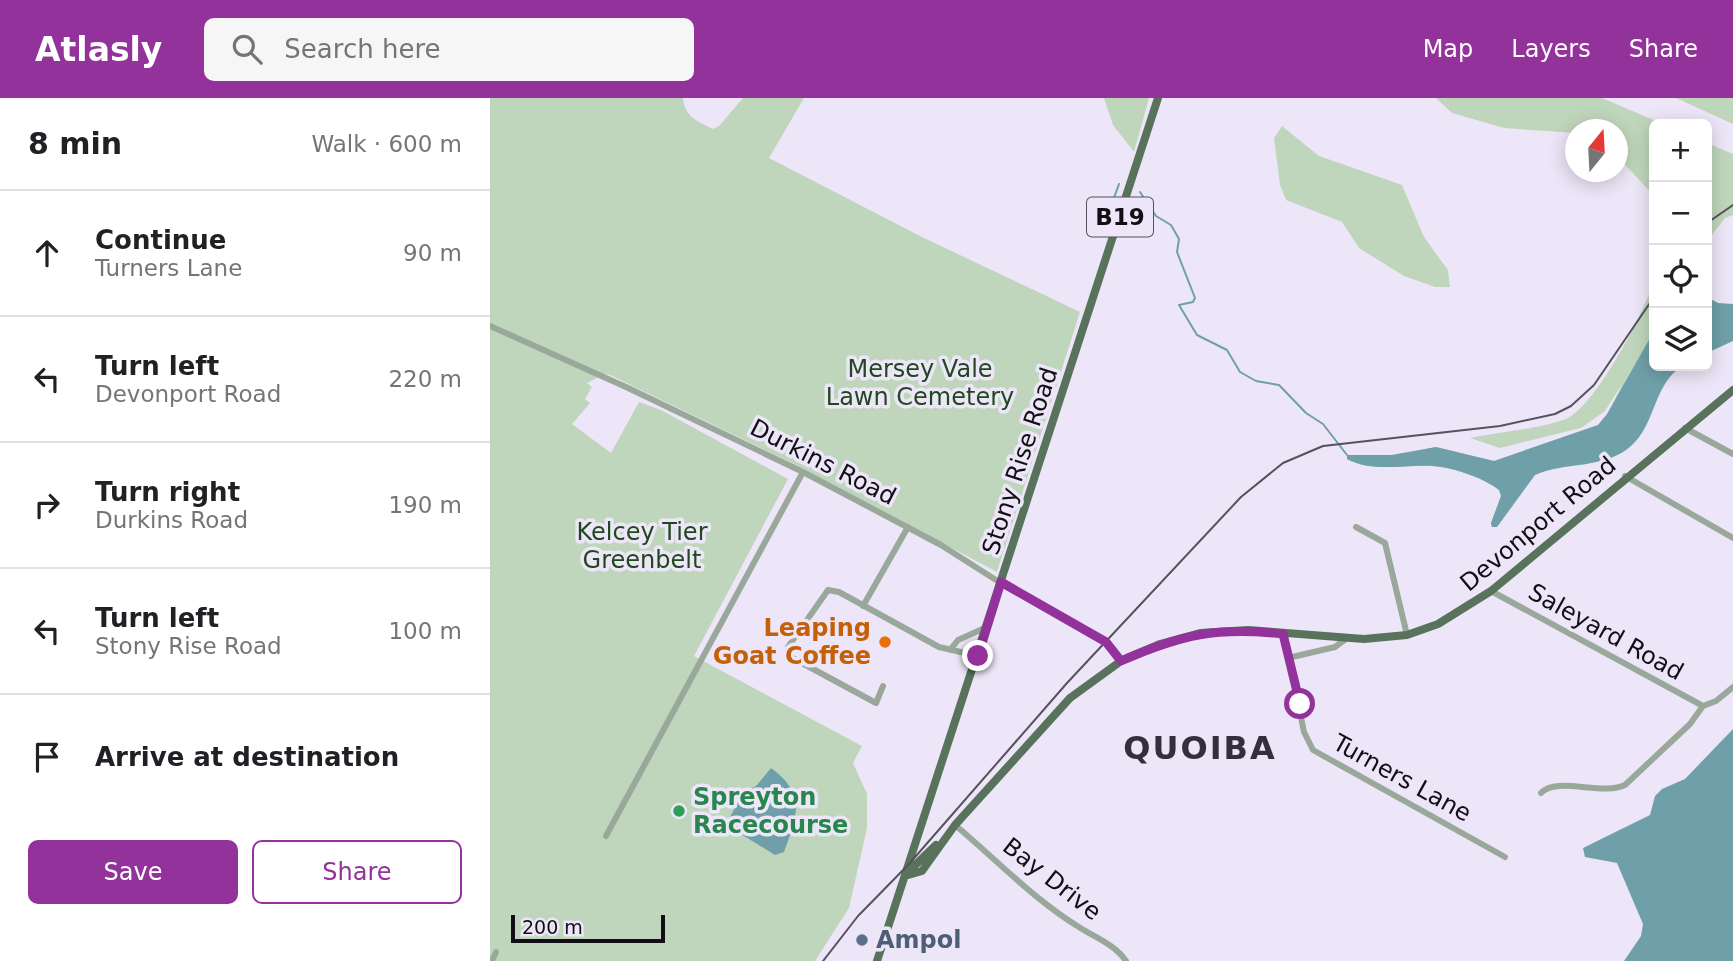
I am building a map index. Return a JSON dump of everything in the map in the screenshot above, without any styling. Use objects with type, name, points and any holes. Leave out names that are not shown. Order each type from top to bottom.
[{"type":"main road","name":"Stony Rise Road","points":[[905,876],[1158,98]]},
{"type":"main road","name":"Devonport Road","points":[[905,876],[922,871],[953,828],[1070,698],[1121,661],[1160,644],[1200,633],[1248,630],[1347,639],[1407,635],[1438,624],[1491,591],[1733,390]]},
{"type":"main road","name":"B19","points":[[877,961],[905,876]]},
{"type":"street","name":"Durkins Road","points":[[490,327],[626,387],[803,472],[908,527],[1106,642],[1121,661]]},
{"type":"street","points":[[1685,428],[1733,454]]},
{"type":"street","points":[[606,836],[803,472]]},
{"type":"street","points":[[1625,477],[1733,538]]},
{"type":"street","points":[[863,606],[908,527]]},
{"type":"street","points":[[1356,527],[1385,543],[1407,635]]},
{"type":"street","points":[[883,686],[876,703],[789,656],[788,647],[828,590],[839,592],[927,641],[950,650],[978,656]]},
{"type":"street","name":"Saleyard Road","points":[[1491,591],[1703,706]]},
{"type":"street","points":[[950,650],[958,640],[988,627]]},
{"type":"street","name":"Turners Lane","points":[[1283,634],[1304,732],[1312,750],[1505,857]]},
{"type":"street","name":"Devonport Road","points":[[1288,657],[1335,647],[1347,639]]},
{"type":"street","points":[[1541,793],[1550,786],[1613,789],[1625,785],[1693,721],[1703,706],[1716,701],[1733,687]]},
{"type":"street","name":"Bay Drive","points":[[953,828],[1023,888],[1057,914],[1112,947],[1126,961]]},
{"type":"street","points":[[492,961],[495,952]]},
{"type":"green space","points":[[490,98],[683,98],[689,114],[713,129],[719,126],[743,98],[804,98],[769,158],[922,237],[1080,312],[997,572],[796,465],[610,375],[605,374],[587,383],[592,387],[585,399],[590,403],[572,424],[611,453],[639,402],[661,410],[788,479],[694,656],[862,746],[853,763],[867,794],[867,828],[849,908],[815,961],[490,961]]},
{"type":"green space","points":[[1104,98],[1149,98],[1134,152],[1113,125]]},
{"type":"green space","points":[[1436,98],[1602,98],[1651,119],[1649,119],[1649,191],[1628,168],[1628,119],[1565,119],[1565,132],[1504,128],[1452,113]]},
{"type":"green space","points":[[1676,98],[1733,98],[1733,124]]},
{"type":"green space","points":[[1282,126],[1319,156],[1402,185],[1424,237],[1448,270],[1450,287],[1435,287],[1404,276],[1359,248],[1342,222],[1286,200],[1280,185],[1274,138]]},
{"type":"green space","points":[[1712,145],[1733,154],[1733,215],[1725,218],[1712,235]]},
{"type":"green space","points":[[1649,294],[1649,371],[1676,371],[1660,392],[1640,436],[1622,453],[1610,458],[1535,475],[1497,527],[1492,527],[1491,523],[1501,496],[1499,490],[1476,477],[1441,467],[1378,467],[1347,459],[1347,455],[1392,455],[1436,447],[1494,461],[1598,425],[1608,414],[1622,384],[1605,411],[1581,428],[1500,448],[1470,438],[1555,422],[1578,411],[1605,377]]},
{"type":"water","points":[[1712,300],[1733,304],[1733,341],[1712,351]]},
{"type":"water","points":[[1649,340],[1649,371],[1676,371],[1660,392],[1640,436],[1622,453],[1610,458],[1535,475],[1497,527],[1492,527],[1491,523],[1501,496],[1499,490],[1476,477],[1441,467],[1378,467],[1347,459],[1347,455],[1392,455],[1436,447],[1494,461],[1598,425]]},
{"type":"water","points":[[1733,729],[1733,961],[1624,961],[1641,936],[1643,924],[1617,863],[1585,857],[1583,848],[1650,815],[1655,796],[1662,789],[1685,779]]},
{"type":"water","points":[[771,768],[790,787],[796,806],[793,827],[784,852],[775,855],[726,825],[741,796],[757,785]]},
{"type":"waterway","points":[[1094,228],[1106,220],[1119,184]]},
{"type":"waterway","points":[[1140,192],[1156,216],[1171,225],[1179,239],[1177,252],[1195,298],[1193,302],[1179,305],[1197,335],[1227,350],[1240,372],[1256,381],[1279,385],[1306,413],[1323,424],[1347,455]]},
{"type":"railway","points":[[1712,220],[1733,205]]},
{"type":"railway","points":[[823,961],[858,916],[909,864],[1067,683],[1241,497],[1283,463],[1323,446],[1500,426],[1555,414],[1571,406],[1594,385],[1649,304]]},
{"type":"place","name":"Leaping Goat Coffee","points":[[885,642]]},
{"type":"place","name":"Spreyton Racecourse","points":[[679,811]]},
{"type":"place","name":"Ampol","points":[[862,940]]},
{"type":"district","name":"QUOIBA","points":[[1200,748]]},
{"type":"route","points":[[978,656],[1001,582],[1106,642],[1115,650],[1121,661],[1160,644],[1200,633],[1248,630],[1283,634],[1300,704]]},
{"type":"park label","name":"Mersey Vale Lawn Cemetery","points":[[920,383]]},
{"type":"park label","name":"Kelcey Tier Greenbelt","points":[[642,546]]}]
